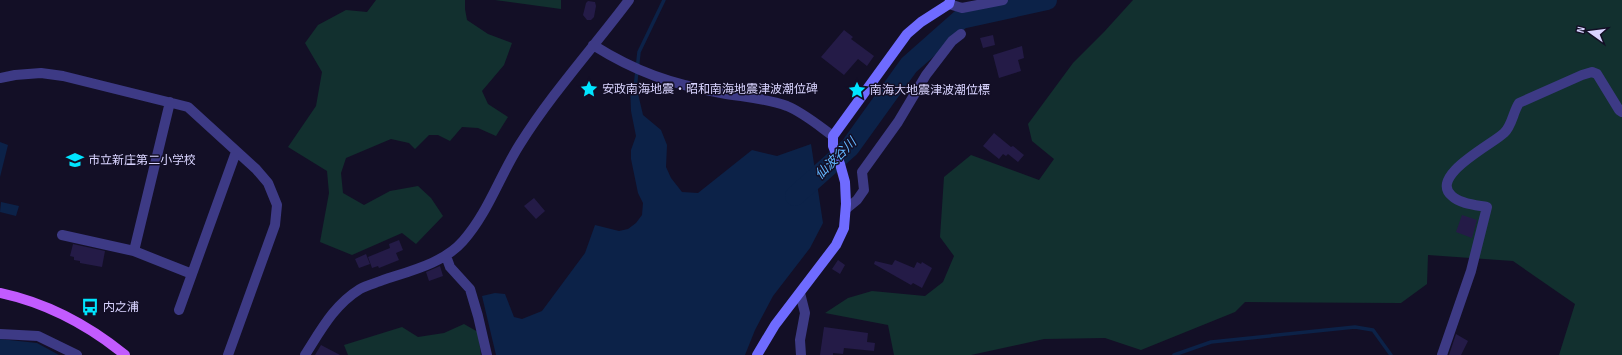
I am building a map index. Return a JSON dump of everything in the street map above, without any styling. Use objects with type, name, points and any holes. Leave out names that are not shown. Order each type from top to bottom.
[{"type":"main road","points":[[0,293],[30,300],[58,312],[92,331],[125,355]]},
{"type":"street","points":[[305,355],[330,315],[345,299],[362,288],[446,256],[463,242],[479,218],[519,145],[560,87],[629,0]]},
{"type":"street","points":[[833,141],[907,34],[921,22],[949,2],[962,8],[1003,0]]},
{"type":"street","points":[[846,207],[857,200],[864,190],[862,172],[898,122],[926,75],[952,41],[961,34]]},
{"type":"street","points":[[593,45],[632,67],[653,76],[722,94],[761,99],[787,106],[802,114],[833,141],[845,182],[846,207],[844,228],[836,245],[775,325],[757,355]]},
{"type":"street","points":[[1442,355],[1471,272],[1487,208],[1459,200],[1451,196],[1447,188],[1449,176],[1457,167],[1505,132],[1510,123],[1514,110],[1519,103],[1582,75],[1592,72],[1597,74],[1619,110],[1622,112]]},
{"type":"street","points":[[0,78],[16,74],[41,73],[63,76],[188,107],[268,182],[277,205],[275,225],[228,355]]},
{"type":"street","points":[[134,251],[170,102]]},
{"type":"street","points":[[179,310],[236,152]]},
{"type":"street","points":[[62,235],[134,251],[192,274]]},
{"type":"street","points":[[446,256],[450,267],[470,289],[480,322],[487,355]]},
{"type":"street","points":[[800,293],[806,313],[800,340],[801,355]]},
{"type":"street","points":[[0,334],[38,336],[77,355]]},
{"type":"green space","points":[[376,0],[465,0],[467,20],[488,34],[512,43],[504,65],[482,91],[488,104],[508,117],[496,136],[478,128],[462,127],[450,141],[438,135],[429,135],[415,149],[409,143],[391,139],[346,158],[341,173],[343,193],[364,205],[390,191],[418,186],[431,198],[443,216],[416,244],[402,233],[352,255],[320,242],[329,193],[327,171],[288,147],[316,106],[322,72],[305,43],[318,25],[346,10],[367,12]]},
{"type":"green space","points":[[495,0],[561,0],[561,9]]},
{"type":"green space","points":[[1133,0],[1622,0],[1622,355],[1559,355],[1575,304],[1513,261],[1428,255],[1427,284],[1401,303],[1245,302],[1235,312],[1141,350],[1105,338],[1044,339],[971,355],[894,355],[888,325],[825,313],[848,298],[872,291],[925,296],[943,282],[954,256],[940,237],[944,177],[971,155],[1039,180],[1054,159],[1032,141],[1028,124],[1073,63]]},
{"type":"green space","points":[[464,324],[478,332],[481,355],[348,355],[344,345],[402,327],[418,337],[444,333]]},
{"type":"water","points":[[630,85],[636,85],[643,115],[661,130],[667,145],[666,167],[671,178],[682,192],[698,193],[752,150],[777,156],[811,144],[823,223],[810,248],[773,296],[755,330],[745,355],[496,355],[482,296],[495,293],[505,294],[514,317],[522,319],[542,311],[585,253],[595,225],[619,231],[628,229],[636,223],[642,215],[643,203],[638,193],[631,159],[631,150],[636,136],[631,111]]},
{"type":"water","points":[[0,142],[8,145],[0,177]]},
{"type":"water","points":[[1,202],[19,206],[16,216],[0,212]]},
{"type":"water","points":[[0,339],[37,343],[59,355],[0,355]]},
{"type":"building","points":[[588,1],[595,2],[596,6],[594,17],[591,20],[587,20],[583,15],[586,3]]},
{"type":"building","points":[[844,30],[853,37],[851,39],[874,56],[867,66],[858,59],[844,75],[821,57]]},
{"type":"building","points":[[993,35],[995,45],[983,48],[980,38]]},
{"type":"building","points":[[1022,46],[1024,58],[1018,60],[1021,71],[999,78],[993,55]]},
{"type":"building","points":[[994,133],[1011,147],[1013,146],[1024,155],[1018,162],[1008,154],[1006,156],[1003,154],[999,159],[983,146]]},
{"type":"building","points":[[534,198],[545,211],[536,219],[524,206]]},
{"type":"building","points":[[1462,215],[1477,220],[1472,238],[1456,232]]},
{"type":"building","points":[[399,240],[403,250],[396,253],[399,260],[379,268],[378,266],[372,268],[368,257],[390,248],[389,244]]},
{"type":"building","points":[[73,244],[105,251],[102,267],[80,263],[80,261],[74,260],[74,257],[70,256]]},
{"type":"building","points":[[366,254],[370,264],[359,268],[355,259]]},
{"type":"building","points":[[838,260],[845,265],[840,274],[832,269]]},
{"type":"building","points":[[895,260],[914,268],[917,262],[921,264],[922,262],[932,268],[922,288],[913,283],[911,285],[874,264],[875,261],[892,265]]},
{"type":"building","points":[[440,266],[443,276],[429,281],[426,272]]},
{"type":"building","points":[[824,327],[868,333],[867,342],[875,343],[874,351],[844,348],[843,354],[833,353],[833,355],[820,355]]},
{"type":"building","points":[[1456,334],[1468,341],[1461,355],[1449,355]]},
{"type":"building","points":[[321,345],[340,355],[315,355]]},
{"type":"waterway","points":[[635,89],[639,52],[664,0]]},
{"type":"waterway","name":"仙波谷川","points":[[795,196],[850,147],[909,65],[961,19],[1047,0]]},
{"type":"waterway","points":[[1174,355],[1211,342],[1355,327],[1373,330],[1391,355]]},
{"type":"place","name":"安政南海地震・昭和南海地震津波潮位碑","points":[[589,89]]},
{"type":"place","name":"南海大地震津波潮位標","points":[[857,90]]},
{"type":"place","name":"市立新庄第二小学校","points":[[75,160]]},
{"type":"place","name":"内之浦","points":[[90,307]]}]
